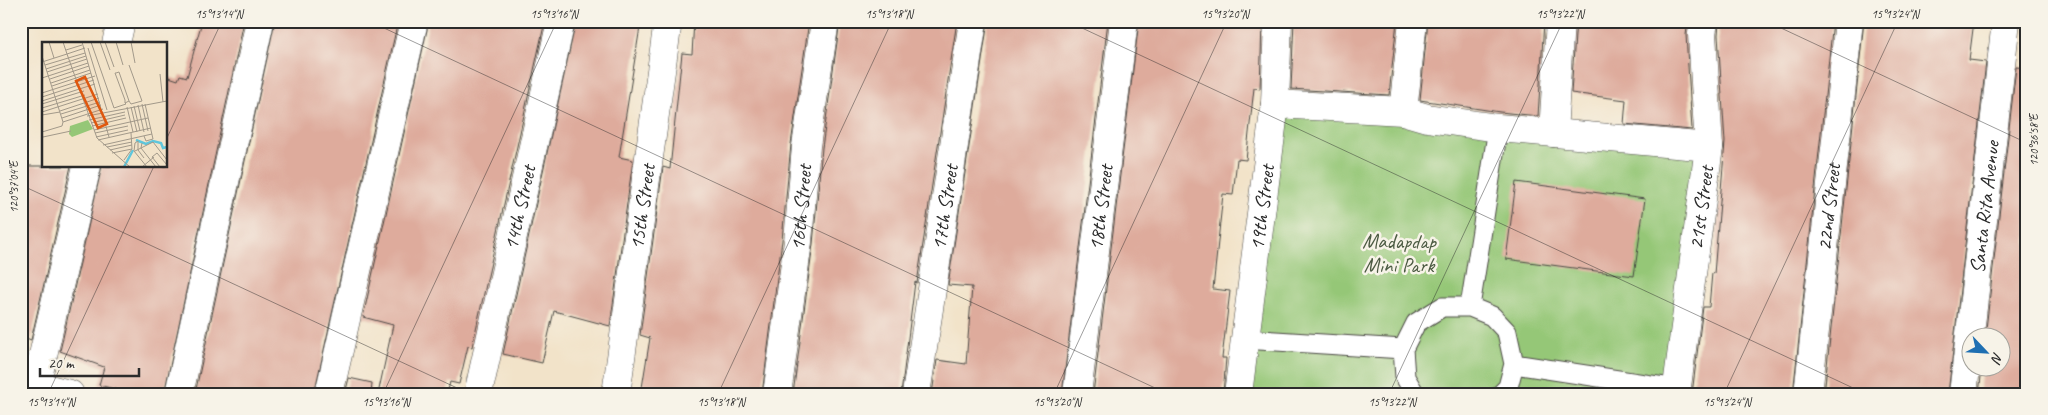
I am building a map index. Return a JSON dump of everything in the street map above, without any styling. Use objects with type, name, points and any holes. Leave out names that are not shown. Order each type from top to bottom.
[{"type":"street","points":[[116,42],[121,21]]},
{"type":"street","points":[[179,394],[260,21]]},
{"type":"street","points":[[329,394],[414,21]]},
{"type":"street","name":"14th Street","points":[[478,394],[561,21]]},
{"type":"street","name":"15th Street","points":[[616,394],[668,21]]},
{"type":"street","name":"16th Street","points":[[778,394],[798,242],[806,146],[825,21]]},
{"type":"street","name":"17th Street","points":[[916,394],[973,21]]},
{"type":"street","name":"18th Street","points":[[1077,394],[1124,21]]},
{"type":"street","name":"19th Street","points":[[1238,394],[1275,104],[1278,21]]},
{"type":"street","points":[[1402,112],[1413,21]]},
{"type":"street","points":[[1552,133],[1560,21]]},
{"type":"street","name":"21st Street","points":[[1677,391],[1709,147],[1702,34],[1704,21]]},
{"type":"street","name":"22nd Street","points":[[1808,394],[1849,21]]},
{"type":"street","name":"Santa Rita Avenue","points":[[1963,394],[2006,21]]},
{"type":"street","points":[[1275,104],[1402,112],[1427,118],[1498,128],[1709,147]]},
{"type":"street","points":[[70,394],[30,387],[86,168]]},
{"type":"lane","points":[[1470,307],[1498,128]]},
{"type":"lane","points":[[1415,394],[1405,377],[1403,349],[1416,323],[1442,307],[1470,307],[1492,316],[1507,332],[1514,364],[1508,387],[1502,394]]},
{"type":"lane","points":[[1244,339],[1403,349]]},
{"type":"lane","points":[[1514,364],[1677,391]]},
{"type":"green space","name":"Madapdap Mini Park","points":[[1275,104],[1709,147],[1676,394],[1239,394]]},
{"type":"building","points":[[202,21],[244,21],[164,394],[134,394],[99,385],[104,367],[60,351],[102,168],[168,168],[168,77],[178,80],[180,75],[187,77]]},
{"type":"building","points":[[275,21],[398,21],[314,394],[195,394]]},
{"type":"building","points":[[429,21],[545,21],[472,347],[468,346],[459,384],[450,382],[447,394],[378,394],[393,325],[363,317]]},
{"type":"building","points":[[576,21],[641,21],[619,157],[633,160],[610,326],[554,311],[542,363],[503,354]]},
{"type":"building","points":[[694,21],[809,21],[791,144],[782,240],[762,394],[641,394],[650,338],[640,335],[663,167],[670,169],[682,53],[692,54]]},
{"type":"building","points":[[840,21],[957,21],[917,283],[915,282],[901,394],[793,394],[813,244],[822,148]]},
{"type":"building","points":[[988,21],[1108,21],[1062,394],[932,394],[937,360],[966,364],[972,287],[948,285]]},
{"type":"building","points":[[1139,21],[1262,21],[1260,89],[1254,88],[1246,160],[1237,159],[1233,195],[1223,194],[1213,289],[1230,291],[1222,358],[1226,358],[1223,394],[1093,394]]},
{"type":"building","points":[[1294,21],[1397,21],[1389,95],[1291,89]]},
{"type":"building","points":[[1428,21],[1544,21],[1538,116],[1420,100]]},
{"type":"building","points":[[1576,21],[1688,21],[1686,35],[1692,130],[1624,124],[1626,100],[1571,93]]},
{"type":"building","points":[[1719,21],[1833,21],[1793,394],[1692,394],[1703,307],[1709,307],[1712,273],[1714,274],[1725,142],[1718,35]]},
{"type":"building","points":[[1864,21],[1974,21],[1969,60],[1986,62],[1948,394],[1824,394]]},
{"type":"building","points":[[2016,67],[2027,68],[2027,394],[1979,394],[1981,378],[2010,378],[2010,328],[1986,328]]},
{"type":"building","points":[[21,166],[71,168],[31,340],[21,336]]},
{"type":"building","points":[[1516,182],[1645,199],[1634,276],[1506,259]]},
{"type":"building","points":[[349,378],[372,383],[371,394],[345,394]]}]
